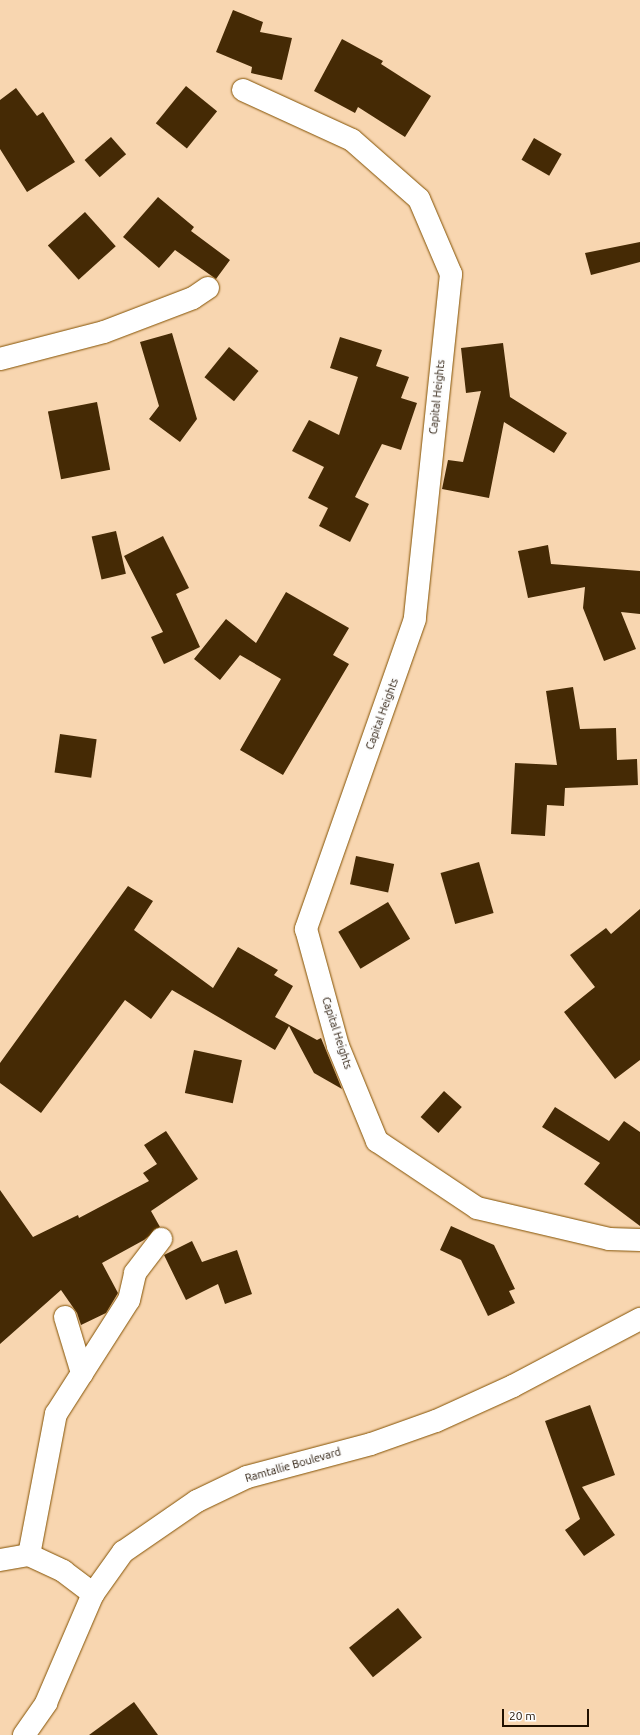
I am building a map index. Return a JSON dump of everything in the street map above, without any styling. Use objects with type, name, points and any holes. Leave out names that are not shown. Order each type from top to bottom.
[{"type":"street","name":"Capital Heights","points":[[243,90],[352,140],[419,199],[451,274],[415,620],[306,929],[338,1046],[377,1141],[478,1208],[609,1239],[640,1240]]},
{"type":"street","points":[[0,359],[104,332],[193,298],[208,288]]},
{"type":"street","points":[[29,1555],[56,1414],[129,1300],[135,1274],[161,1239]]},
{"type":"street","points":[[66,1317],[82,1373]]},
{"type":"street","name":"Ramtallie Boulevard","points":[[24,1735],[46,1703],[93,1594],[123,1552],[197,1501],[247,1477],[371,1444],[436,1421],[513,1386],[640,1319]]},
{"type":"street","points":[[0,1560],[29,1555],[63,1571],[93,1594]]},
{"type":"building","points":[[233,10],[263,22],[260,32],[292,38],[282,80],[251,73],[252,67],[216,52]]},
{"type":"building","points":[[342,39],[383,61],[381,64],[431,96],[405,137],[358,107],[355,113],[314,91]]},
{"type":"building","points":[[186,86],[217,111],[187,148],[156,123]]},
{"type":"building","points":[[16,88],[37,116],[43,112],[75,162],[27,192],[0,149],[0,100]]},
{"type":"building","points":[[111,137],[126,154],[100,177],[85,160]]},
{"type":"building","points":[[534,138],[562,154],[549,176],[522,160]]},
{"type":"building","points":[[158,197],[194,227],[191,231],[230,260],[216,279],[175,250],[159,268],[123,237]]},
{"type":"building","points":[[85,212],[116,246],[79,280],[48,245]]},
{"type":"building","points":[[640,242],[640,262],[591,275],[585,253]]},
{"type":"building","points":[[172,333],[197,419],[180,442],[149,419],[159,406],[140,342]]},
{"type":"building","points":[[340,337],[382,350],[376,366],[409,377],[401,398],[417,403],[401,450],[382,444],[355,497],[369,504],[350,542],[319,526],[328,508],[308,498],[324,467],[292,451],[309,420],[339,435],[358,377],[330,368]]},
{"type":"building","points":[[503,343],[510,397],[567,433],[554,453],[504,422],[489,498],[442,489],[448,460],[463,462],[481,391],[466,393],[461,348]]},
{"type":"building","points":[[229,347],[259,371],[234,401],[204,377]]},
{"type":"building","points":[[97,402],[110,470],[61,479],[48,412]]},
{"type":"building","points":[[116,531],[126,574],[102,579],[92,537]]},
{"type":"building","points":[[163,536],[189,588],[176,594],[200,647],[164,664],[151,637],[163,632],[124,556]]},
{"type":"building","points":[[548,545],[551,564],[640,571],[640,614],[621,612],[636,649],[604,661],[583,608],[585,587],[528,598],[518,551]]},
{"type":"building","points":[[286,592],[349,628],[333,655],[349,664],[283,775],[240,750],[281,679],[240,655],[220,680],[194,659],[226,619],[256,643]]},
{"type":"building","points":[[573,687],[580,729],[616,728],[617,760],[637,759],[638,785],[565,788],[564,806],[547,805],[545,836],[511,834],[515,763],[557,765],[546,691]]},
{"type":"building","points":[[60,734],[97,739],[91,778],[55,773]]},
{"type":"building","points":[[356,856],[394,864],[388,892],[350,884]]},
{"type":"building","points":[[479,862],[494,913],[455,924],[441,873]]},
{"type":"building","points":[[128,886],[153,901],[134,930],[213,988],[238,947],[278,970],[274,975],[293,986],[275,1017],[317,1040],[321,1038],[342,1089],[314,1073],[289,1026],[275,1050],[172,990],[151,1019],[125,1000],[41,1113],[0,1083],[0,1063]]},
{"type":"building","points":[[388,902],[410,939],[360,969],[338,932]]},
{"type":"building","points":[[640,909],[640,1060],[615,1079],[564,1012],[595,987],[570,955],[606,928],[611,934]]},
{"type":"building","points":[[194,1050],[242,1060],[233,1103],[185,1093]]},
{"type":"building","points":[[444,1091],[462,1107],[438,1133],[421,1117]]},
{"type":"building","points":[[555,1107],[609,1141],[624,1121],[640,1132],[640,1226],[584,1184],[600,1163],[542,1127]]},
{"type":"building","points":[[166,1131],[198,1179],[151,1211],[160,1227],[144,1240],[102,1263],[118,1293],[106,1313],[81,1325],[77,1313],[61,1290],[0,1344],[0,1190],[33,1237],[78,1215],[79,1218],[149,1181],[143,1173],[157,1164],[144,1145]]},
{"type":"building","points":[[451,1226],[494,1245],[515,1289],[509,1291],[515,1303],[488,1316],[461,1260],[440,1250]]},
{"type":"building","points":[[192,1241],[202,1262],[237,1250],[252,1294],[225,1304],[218,1284],[186,1300],[164,1255]]},
{"type":"building","points":[[590,1405],[615,1475],[582,1487],[615,1535],[584,1556],[565,1530],[580,1519],[545,1421]]},
{"type":"building","points":[[398,1608],[422,1638],[373,1677],[349,1648]]},
{"type":"building","points":[[134,1702],[158,1735],[89,1735]]}]
